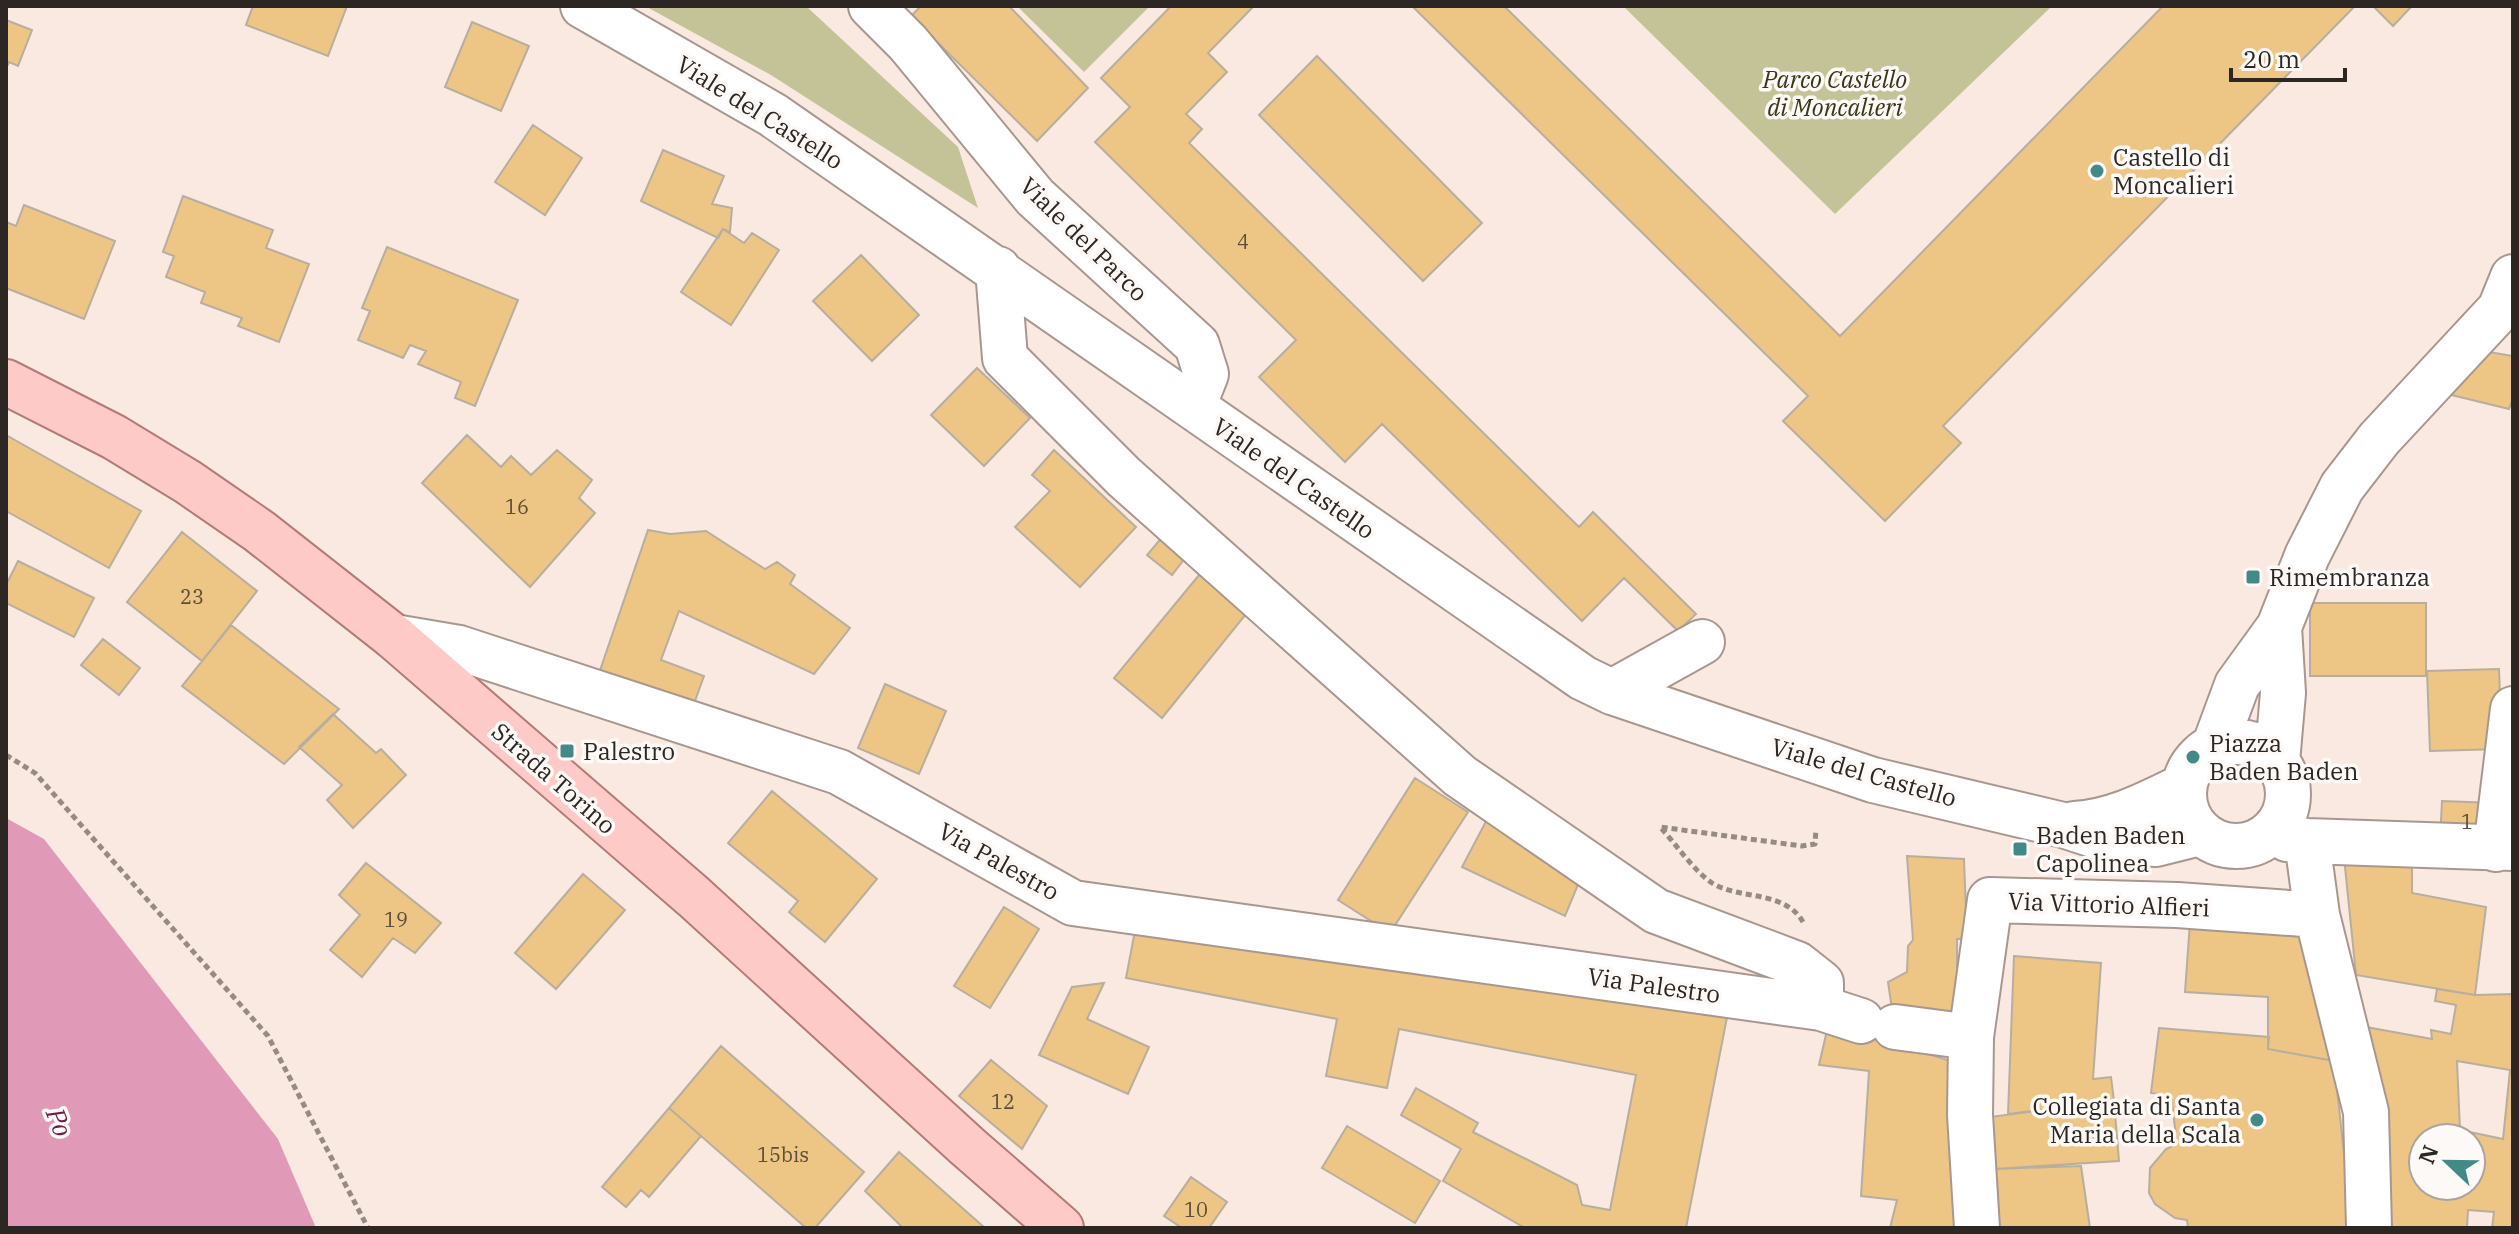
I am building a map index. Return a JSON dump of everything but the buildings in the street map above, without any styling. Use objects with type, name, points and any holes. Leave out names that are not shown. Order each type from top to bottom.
[{"type":"main road","name":"Strada Torino","points":[[6,382],[114,437],[188,482],[259,531],[394,637],[694,897],[1061,1228]]},
{"type":"street","name":"Viale del Castello","points":[[583,6],[773,115],[1583,678],[1612,692],[1873,780],[2063,825],[2109,840],[2156,844],[2200,833]]},
{"type":"street","name":"Viale del Parco","points":[[871,6],[908,43],[1035,197],[1197,345],[1206,374],[1193,407]]},
{"type":"street","points":[[998,269],[1005,358],[1124,477],[1460,776],[1656,911],[1797,964],[1859,1019]]},
{"type":"street","points":[[2214,747],[2237,685],[2279,627],[2307,556],[2342,487],[2379,439],[2500,309],[2513,277]]},
{"type":"street","points":[[2277,762],[2283,693],[2279,627]]},
{"type":"street","name":"Via Palestro","points":[[394,637],[459,648],[839,772],[1073,903],[1971,1037]]},
{"type":"street","points":[[1612,692],[1702,642]]},
{"type":"street","points":[[2369,1228],[2366,1112],[2317,915],[2291,835],[2285,813],[2288,795],[2286,778],[2277,762],[2264,750],[2248,743],[2231,742],[2214,747],[2195,763],[2184,786],[2184,804],[2200,833],[2214,842],[2239,846],[2291,835],[2505,848],[2513,709]]},
{"type":"street","name":"Viale del Castello","points":[[2063,825],[2094,823],[2132,810],[2184,786]]},
{"type":"street","name":"Via Vittorio Alfieri","points":[[1977,1228],[1970,1115],[1971,1037],[1990,900],[2177,905],[2317,915]]},
{"type":"path","points":[[6,755],[35,773],[268,1036],[368,1228]]},
{"type":"path","points":[[1797,964],[1816,945],[1797,913],[1774,900],[1713,883],[1660,827],[1802,846],[1815,844],[1816,829]]},
{"type":"green space","points":[[645,6],[806,6],[958,147],[978,208],[771,75]]},
{"type":"green space","points":[[1017,6],[1150,6],[1084,72]]},
{"type":"green space","name":"Parco Castello di Moncalieri","points":[[1623,6],[2052,6],[1835,214]]},
{"type":"water","name":"Po","points":[[6,818],[44,839],[278,1139],[316,1228],[6,1228]]},
{"type":"place","name":"Castello di Moncalieri","points":[[2097,171]]},
{"type":"place","name":"Rimembranza","points":[[2253,577]]},
{"type":"place","name":"Palestro","points":[[567,751]]},
{"type":"place","name":"Piazza Baden Baden","points":[[2193,757]]},
{"type":"place","name":"Baden Baden Capolinea","points":[[2020,849]]},
{"type":"place","name":"Collegiata di Santa Maria della Scala","points":[[2257,1120]]}]
